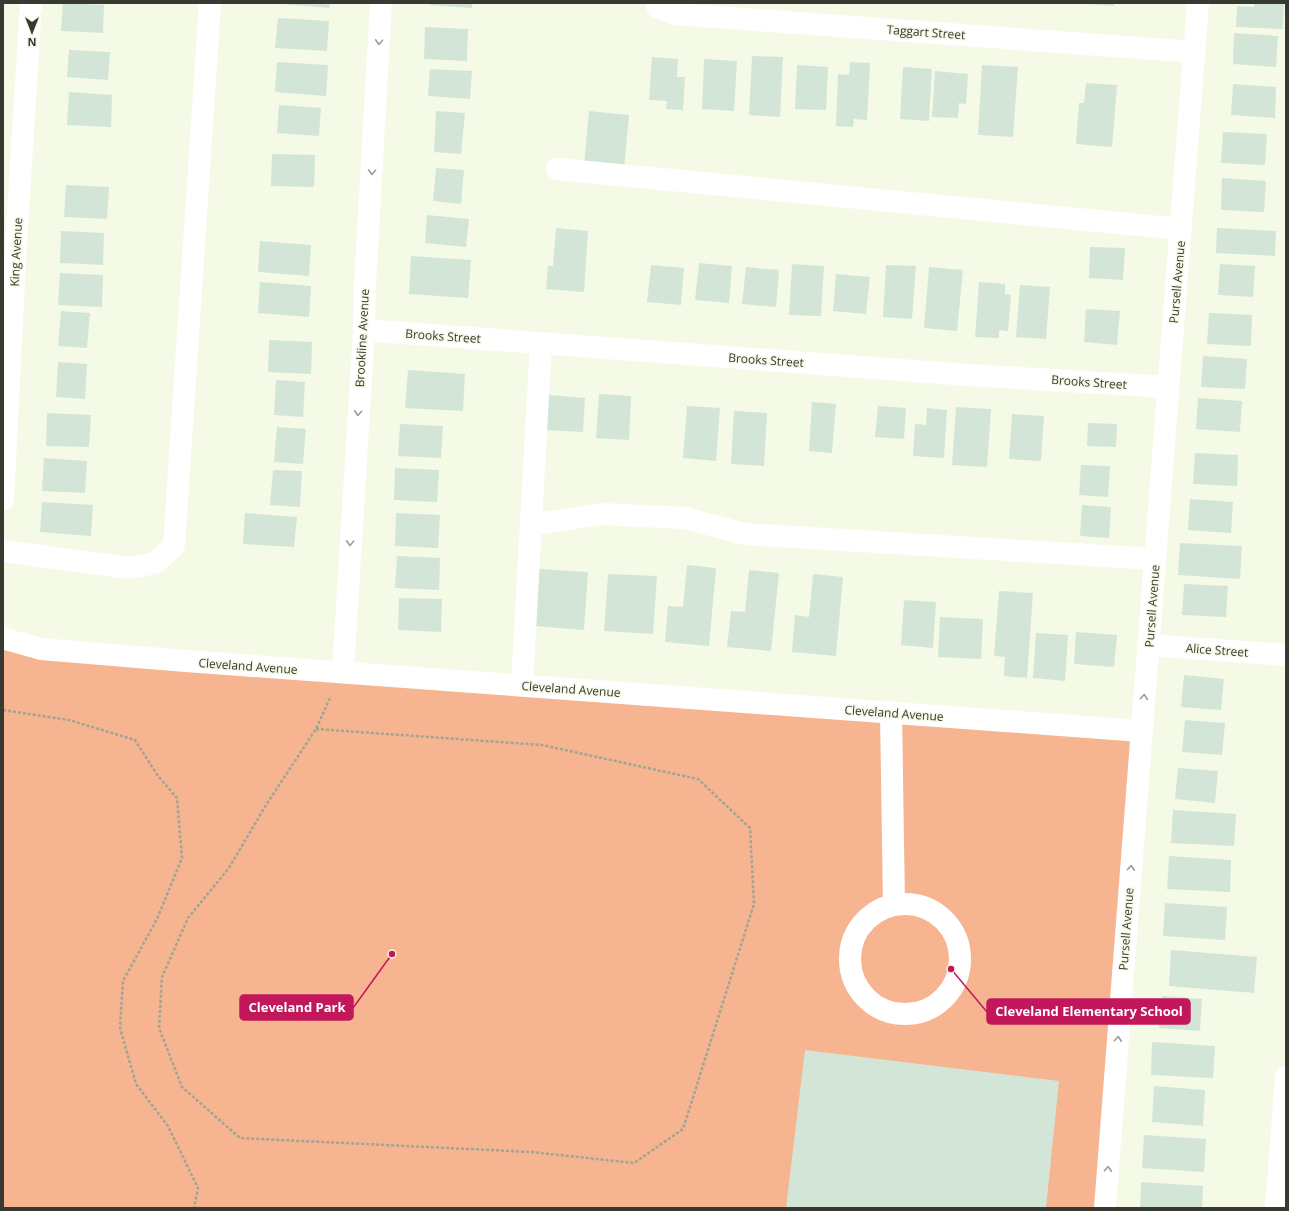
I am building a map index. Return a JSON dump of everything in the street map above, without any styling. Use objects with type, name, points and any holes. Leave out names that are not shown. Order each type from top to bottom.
[{"type":"street","name":"King Avenue","points":[[3,500],[15,260],[31,3]]},
{"type":"street","points":[[3,551],[129,568],[155,563],[174,546],[210,3]]},
{"type":"street","name":"Brookline Avenue","points":[[343,672],[382,3]]},
{"type":"street","name":"Pursell Avenue","points":[[1105,1208],[1198,3]]},
{"type":"street","name":"Taggart Street","points":[[657,6],[675,14],[1195,52]]},
{"type":"street","points":[[557,169],[1181,229]]},
{"type":"street","name":"Brooks Street","points":[[364,330],[952,374],[1168,387]]},
{"type":"street","points":[[522,685],[541,344]]},
{"type":"street","points":[[531,525],[602,514],[685,518],[744,534],[1155,559]]},
{"type":"street","name":"Cleveland Avenue","points":[[3,638],[41,649],[186,661],[1141,731]]},
{"type":"street","name":"Alice Street","points":[[1149,645],[1286,655]]},
{"type":"street","points":[[891,712],[894,904]]},
{"type":"street","points":[[894,904],[912,904],[930,909],[945,920],[955,934],[961,952],[960,970],[953,987],[941,1001],[925,1011],[908,1014],[889,1012],[873,1004],[860,991],[852,974],[850,956],[853,938],[863,922],[877,911],[894,904]]},
{"type":"street","points":[[1276,1208],[1286,1078]]},
{"type":"path","points":[[316,729],[542,745],[698,779],[750,828],[754,904],[684,1129],[634,1163],[531,1152],[240,1138],[182,1087],[159,1028],[162,977],[188,918],[229,868],[266,805],[316,729],[343,672]]},
{"type":"path","points":[[3,710],[69,720],[135,740],[158,776],[177,798],[182,858],[157,919],[122,981],[120,1028],[136,1084],[168,1126],[198,1188],[194,1208]]},
{"type":"shaded area","points":[[3,638],[1141,731],[1105,1208],[3,1208]]},
{"type":"building","points":[[63,3],[104,5],[103,33],[61,31]]},
{"type":"building","points":[[283,3],[330,3],[329,8]]},
{"type":"building","points":[[430,3],[472,3],[472,8],[430,5]]},
{"type":"building","points":[[1114,3],[1114,6],[1089,4]]},
{"type":"building","points":[[1255,3],[1284,3],[1283,29],[1236,27],[1237,6],[1254,7]]},
{"type":"building","points":[[278,18],[329,21],[327,51],[275,48]]},
{"type":"building","points":[[425,27],[468,29],[467,61],[424,59]]},
{"type":"building","points":[[1234,33],[1278,36],[1276,67],[1233,64]]},
{"type":"building","points":[[69,50],[110,52],[108,80],[67,77]]},
{"type":"building","points":[[752,56],[783,57],[780,117],[749,115]]},
{"type":"building","points":[[652,57],[678,59],[677,77],[685,77],[683,110],[666,109],[667,101],[649,100]]},
{"type":"building","points":[[704,59],[737,61],[734,111],[702,109]]},
{"type":"building","points":[[277,62],[328,65],[326,96],[275,92]]},
{"type":"building","points":[[850,62],[870,63],[867,120],[854,119],[853,127],[836,126],[838,74],[849,75]]},
{"type":"building","points":[[797,65],[828,67],[826,110],[795,109]]},
{"type":"building","points":[[982,65],[1018,67],[1013,137],[978,135]]},
{"type":"building","points":[[903,67],[932,69],[929,121],[900,119]]},
{"type":"building","points":[[430,69],[472,71],[470,99],[428,96]]},
{"type":"building","points":[[935,71],[968,74],[966,104],[959,103],[958,118],[932,117]]},
{"type":"building","points":[[1086,83],[1117,85],[1112,147],[1076,144],[1079,103],[1084,103]]},
{"type":"building","points":[[1233,84],[1276,87],[1275,118],[1231,115]]},
{"type":"building","points":[[69,92],[112,95],[111,127],[67,125]]},
{"type":"building","points":[[279,105],[321,108],[319,136],[277,133]]},
{"type":"building","points":[[436,111],[465,113],[461,154],[434,152]]},
{"type":"building","points":[[589,111],[629,115],[624,168],[584,165]]},
{"type":"building","points":[[1223,132],[1267,134],[1265,165],[1221,163]]},
{"type":"building","points":[[272,154],[315,155],[314,187],[271,186]]},
{"type":"building","points":[[436,168],[464,170],[461,204],[433,201]]},
{"type":"building","points":[[1222,178],[1266,181],[1264,212],[1221,210]]},
{"type":"building","points":[[66,185],[109,187],[107,219],[64,217]]},
{"type":"building","points":[[427,215],[469,219],[466,247],[425,243]]},
{"type":"building","points":[[556,228],[588,231],[584,292],[546,289],[548,266],[553,266]]},
{"type":"building","points":[[1217,228],[1276,231],[1275,256],[1216,253]]},
{"type":"building","points":[[61,231],[104,233],[103,265],[60,263]]},
{"type":"building","points":[[260,241],[311,245],[309,276],[258,272]]},
{"type":"building","points":[[1090,247],[1125,248],[1123,280],[1089,278]]},
{"type":"building","points":[[411,256],[471,260],[468,298],[409,294]]},
{"type":"building","points":[[699,263],[732,266],[729,303],[695,300]]},
{"type":"building","points":[[792,264],[824,266],[821,316],[789,315]]},
{"type":"building","points":[[1220,264],[1255,266],[1253,297],[1218,295]]},
{"type":"building","points":[[651,265],[684,268],[681,305],[647,302]]},
{"type":"building","points":[[886,265],[916,266],[912,319],[883,317]]},
{"type":"building","points":[[746,267],[779,270],[776,307],[742,304]]},
{"type":"building","points":[[929,267],[963,270],[957,331],[924,328]]},
{"type":"building","points":[[60,273],[103,275],[102,307],[58,305]]},
{"type":"building","points":[[836,274],[870,277],[866,314],[833,311]]},
{"type":"building","points":[[260,282],[311,286],[309,317],[258,313]]},
{"type":"building","points":[[979,282],[1005,284],[1005,294],[1011,295],[1008,331],[999,330],[999,338],[975,337]]},
{"type":"building","points":[[1020,285],[1050,287],[1046,339],[1016,337]]},
{"type":"building","points":[[1086,309],[1120,311],[1117,345],[1084,342]]},
{"type":"building","points":[[61,311],[90,313],[87,348],[58,346]]},
{"type":"building","points":[[1209,313],[1252,315],[1251,346],[1207,344]]},
{"type":"building","points":[[269,340],[312,342],[311,374],[268,372]]},
{"type":"building","points":[[1203,356],[1247,359],[1245,389],[1201,387]]},
{"type":"building","points":[[58,362],[87,364],[85,399],[56,397]]},
{"type":"building","points":[[408,370],[465,374],[463,411],[405,408]]},
{"type":"building","points":[[276,380],[305,382],[303,417],[274,415]]},
{"type":"building","points":[[599,394],[631,396],[629,440],[596,438]]},
{"type":"building","points":[[548,395],[585,398],[583,432],[545,430]]},
{"type":"building","points":[[1198,398],[1242,401],[1240,432],[1196,429]]},
{"type":"building","points":[[812,402],[836,404],[832,453],[809,451]]},
{"type":"building","points":[[687,406],[720,408],[716,461],[683,458]]},
{"type":"building","points":[[878,406],[906,408],[904,439],[875,437]]},
{"type":"building","points":[[956,407],[991,409],[987,467],[952,465]]},
{"type":"building","points":[[927,408],[947,410],[944,458],[913,456],[915,424],[926,425]]},
{"type":"building","points":[[734,411],[767,413],[764,466],[731,464]]},
{"type":"building","points":[[47,413],[91,415],[89,447],[46,446]]},
{"type":"building","points":[[1012,414],[1044,416],[1041,461],[1009,459]]},
{"type":"building","points":[[1088,423],[1117,424],[1116,447],[1087,446]]},
{"type":"building","points":[[400,424],[443,426],[441,458],[398,456]]},
{"type":"building","points":[[277,427],[306,429],[303,464],[274,462]]},
{"type":"building","points":[[1195,453],[1238,455],[1237,486],[1193,484]]},
{"type":"building","points":[[44,458],[87,461],[85,493],[42,491]]},
{"type":"building","points":[[1081,465],[1110,466],[1108,497],[1079,495]]},
{"type":"building","points":[[395,468],[439,470],[437,502],[394,500]]},
{"type":"building","points":[[273,470],[302,471],[300,507],[270,505]]},
{"type":"building","points":[[1190,499],[1233,502],[1231,533],[1188,530]]},
{"type":"building","points":[[42,502],[93,505],[91,536],[40,532]]},
{"type":"building","points":[[1082,505],[1111,507],[1109,538],[1080,536]]},
{"type":"building","points":[[245,513],[297,517],[294,547],[243,544]]},
{"type":"building","points":[[396,513],[440,515],[438,548],[395,546]]},
{"type":"building","points":[[1180,543],[1242,546],[1240,579],[1178,575]]},
{"type":"building","points":[[397,556],[440,558],[439,590],[395,588]]},
{"type":"building","points":[[687,565],[716,568],[709,646],[665,642],[668,606],[683,607]]},
{"type":"building","points":[[539,569],[588,572],[584,630],[535,626]]},
{"type":"building","points":[[749,570],[779,573],[771,651],[727,647],[731,611],[745,612]]},
{"type":"building","points":[[608,574],[657,576],[653,634],[604,631]]},
{"type":"building","points":[[813,574],[843,577],[836,656],[792,652],[795,615],[809,617]]},
{"type":"building","points":[[1184,584],[1228,586],[1226,617],[1182,615]]},
{"type":"building","points":[[999,591],[1033,593],[1027,678],[1004,676],[1005,657],[994,656]]},
{"type":"building","points":[[399,598],[442,599],[441,632],[398,630]]},
{"type":"building","points":[[904,600],[936,602],[933,648],[901,645]]},
{"type":"building","points":[[940,617],[983,619],[981,659],[938,657]]},
{"type":"building","points":[[1076,632],[1117,635],[1114,667],[1074,664]]},
{"type":"building","points":[[1036,633],[1068,635],[1065,681],[1033,678]]},
{"type":"building","points":[[1184,675],[1224,679],[1221,710],[1181,707]]},
{"type":"building","points":[[1185,720],[1225,723],[1222,755],[1182,752]]},
{"type":"building","points":[[1178,768],[1218,771],[1215,803],[1175,799]]},
{"type":"building","points":[[1173,810],[1236,814],[1234,846],[1171,843]]},
{"type":"building","points":[[1169,856],[1231,860],[1230,892],[1167,889]]},
{"type":"building","points":[[1165,903],[1227,907],[1225,940],[1163,936]]},
{"type":"building","points":[[1171,950],[1257,957],[1254,993],[1169,986]]},
{"type":"building","points":[[1162,996],[1202,999],[1200,1031],[1159,1028]]},
{"type":"building","points":[[1152,1042],[1215,1046],[1213,1078],[1151,1075]]},
{"type":"building","points":[[805,1050],[1059,1081],[1046,1208],[786,1208]]},
{"type":"building","points":[[1154,1086],[1205,1090],[1203,1126],[1152,1122]]},
{"type":"building","points":[[1144,1135],[1206,1139],[1204,1172],[1142,1168]]},
{"type":"building","points":[[1141,1182],[1203,1186],[1202,1208],[1140,1208]]},
{"type":"place","name":"Cleveland Park","points":[[392,954]]},
{"type":"place","name":"Cleveland Elementary School","points":[[951,969]]}]
